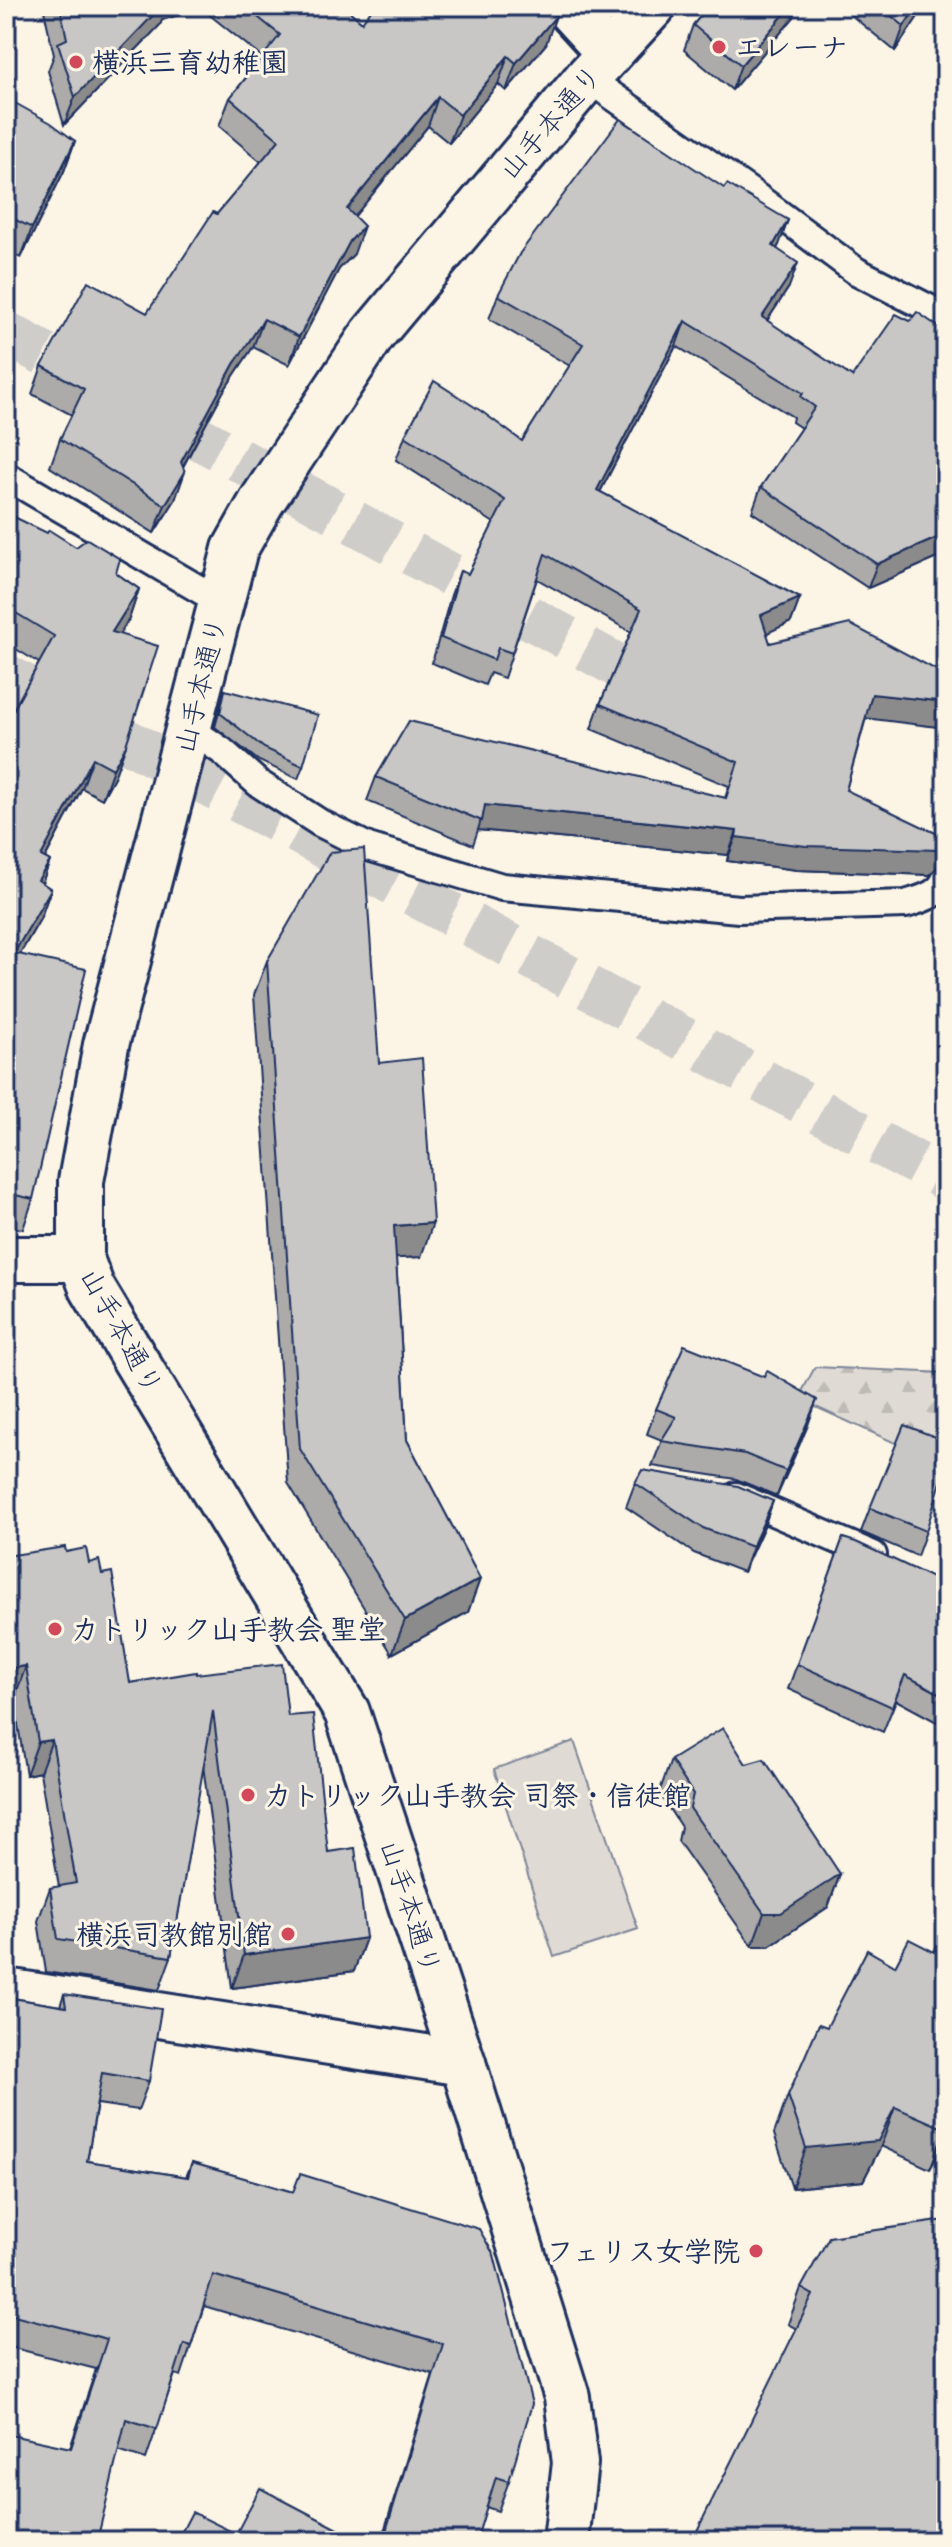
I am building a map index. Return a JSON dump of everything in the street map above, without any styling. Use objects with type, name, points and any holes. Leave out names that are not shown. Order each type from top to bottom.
[{"type":"street","points":[[566,6],[598,65]]},
{"type":"street","name":"山手本通り","points":[[566,2541],[575,2463],[567,2397],[463,2063],[347,1712],[92,1288],[81,1259],[81,1181],[106,1045],[235,549],[262,501],[373,334],[598,65],[653,6]]},
{"type":"street","points":[[6,1259],[81,1259]]},
{"type":"street","points":[[6,1991],[463,2063]]},
{"type":"lane","points":[[598,65],[750,192],[856,271],[946,317]]},
{"type":"lane","points":[[6,476],[221,602]]},
{"type":"lane","points":[[190,729],[222,751],[258,783],[320,823],[368,847],[502,887],[739,909],[906,904],[929,896],[944,884],[946,878]]},
{"type":"lane","points":[[718,1492],[733,1495],[889,1562]]},
{"type":"green space","points":[[815,1367],[946,1373],[946,1466],[798,1399]]},
{"type":"green space","points":[[574,1741],[638,1929],[554,1957],[494,1769]]},
{"type":"building","points":[[60,6],[136,6],[137,11],[149,6],[162,6],[75,97],[58,43],[67,39]]},
{"type":"building","points":[[244,6],[343,6],[362,22],[374,6],[546,6],[556,16],[516,63],[508,56],[460,115],[438,97],[347,209],[364,226],[350,241],[299,337],[264,319],[234,364],[181,462],[185,472],[165,505],[60,439],[84,389],[42,366],[88,281],[147,313],[213,212],[217,214],[279,140],[230,98],[280,35]]},
{"type":"building","points":[[709,6],[791,6],[741,65],[693,25]]},
{"type":"building","points":[[879,6],[917,6],[904,26]]},
{"type":"building","points":[[6,98],[51,123],[75,141],[32,228],[12,218],[6,230]]},
{"type":"building","points":[[620,119],[724,188],[727,184],[788,220],[773,246],[798,263],[762,317],[852,377],[896,314],[910,321],[917,312],[946,332],[946,534],[877,564],[761,487],[815,407],[801,397],[803,393],[685,321],[597,490],[800,598],[761,615],[770,643],[850,624],[946,675],[946,702],[872,694],[846,790],[946,838],[939,850],[806,846],[736,837],[737,831],[485,805],[482,821],[376,777],[409,721],[726,798],[738,762],[600,704],[641,609],[545,554],[512,653],[498,648],[494,660],[441,638],[460,571],[468,574],[505,500],[405,436],[434,381],[522,441],[583,344],[498,295],[520,253]]},
{"type":"building","points":[[6,513],[47,533],[49,530],[76,547],[87,539],[120,559],[116,573],[139,589],[112,632],[158,646],[126,745],[113,769],[93,758],[41,856],[50,861],[38,880],[51,889],[14,953],[86,969],[33,1199],[6,1193],[6,723],[54,636],[6,607]]},
{"type":"building","points":[[225,690],[318,715],[303,766],[264,748],[220,713]]},
{"type":"building","points":[[364,849],[379,1063],[422,1058],[433,1223],[394,1226],[407,1440],[480,1579],[405,1620],[300,1449],[267,961],[330,852]]},
{"type":"building","points":[[684,1345],[764,1377],[767,1371],[817,1400],[786,1471],[745,1454],[661,1441],[676,1417],[656,1409]]},
{"type":"building","points":[[904,1425],[946,1441],[946,1465],[926,1531],[870,1508]]},
{"type":"building","points":[[642,1470],[738,1486],[773,1501],[752,1547],[703,1528],[635,1483]]},
{"type":"building","points":[[843,1538],[946,1584],[946,1697],[905,1675],[892,1707],[797,1664]]},
{"type":"building","points":[[65,1547],[66,1552],[86,1548],[89,1563],[99,1560],[102,1574],[112,1572],[130,1683],[196,1672],[282,1664],[288,1716],[313,1714],[328,1852],[355,1848],[366,1938],[244,1955],[213,1711],[171,1957],[58,1939],[50,1888],[76,1883],[52,1740],[38,1742],[26,1666],[6,1669],[6,1556]]},
{"type":"building","points":[[723,1728],[746,1764],[764,1759],[840,1874],[781,1913],[764,1913],[690,1808],[693,1794],[671,1760]]},
{"type":"building","points":[[946,1928],[945,2129],[895,2107],[878,2141],[806,2148],[788,2095],[819,2024],[827,2027],[867,1950],[895,1966],[909,1939],[934,1952]]},
{"type":"building","points":[[64,1994],[161,2009],[149,2081],[102,2073],[87,2161],[188,2177],[192,2163],[293,2192],[300,2174],[479,2229],[494,2255],[532,2404],[509,2481],[496,2477],[476,2541],[383,2541],[443,2344],[213,2275],[191,2346],[184,2344],[157,2429],[126,2419],[97,2541],[6,2541],[6,2434],[71,2448],[107,2339],[6,2313],[6,1997],[66,2007]]},
{"type":"building","points":[[946,2220],[946,2541],[692,2541],[813,2295],[801,2288],[829,2237]]},
{"type":"building","points":[[260,2488],[361,2541],[177,2541],[192,2512],[236,2534]]},
{"type":"tunnel","points":[[6,333],[668,693]]},
{"type":"tunnel","points":[[6,676],[946,1179]]},
{"type":"place","name":"エレーナ","points":[[719,47]]},
{"type":"place","name":"横浜三育幼稚園","points":[[76,62]]},
{"type":"place","name":"カトリック山手教会 聖堂","points":[[55,1629]]},
{"type":"place","name":"カトリック山手教会 司祭・信徒館","points":[[248,1795]]},
{"type":"place","name":"横浜司教館別館","points":[[288,1934]]},
{"type":"place","name":"フェリス女学院","points":[[756,2251]]}]
